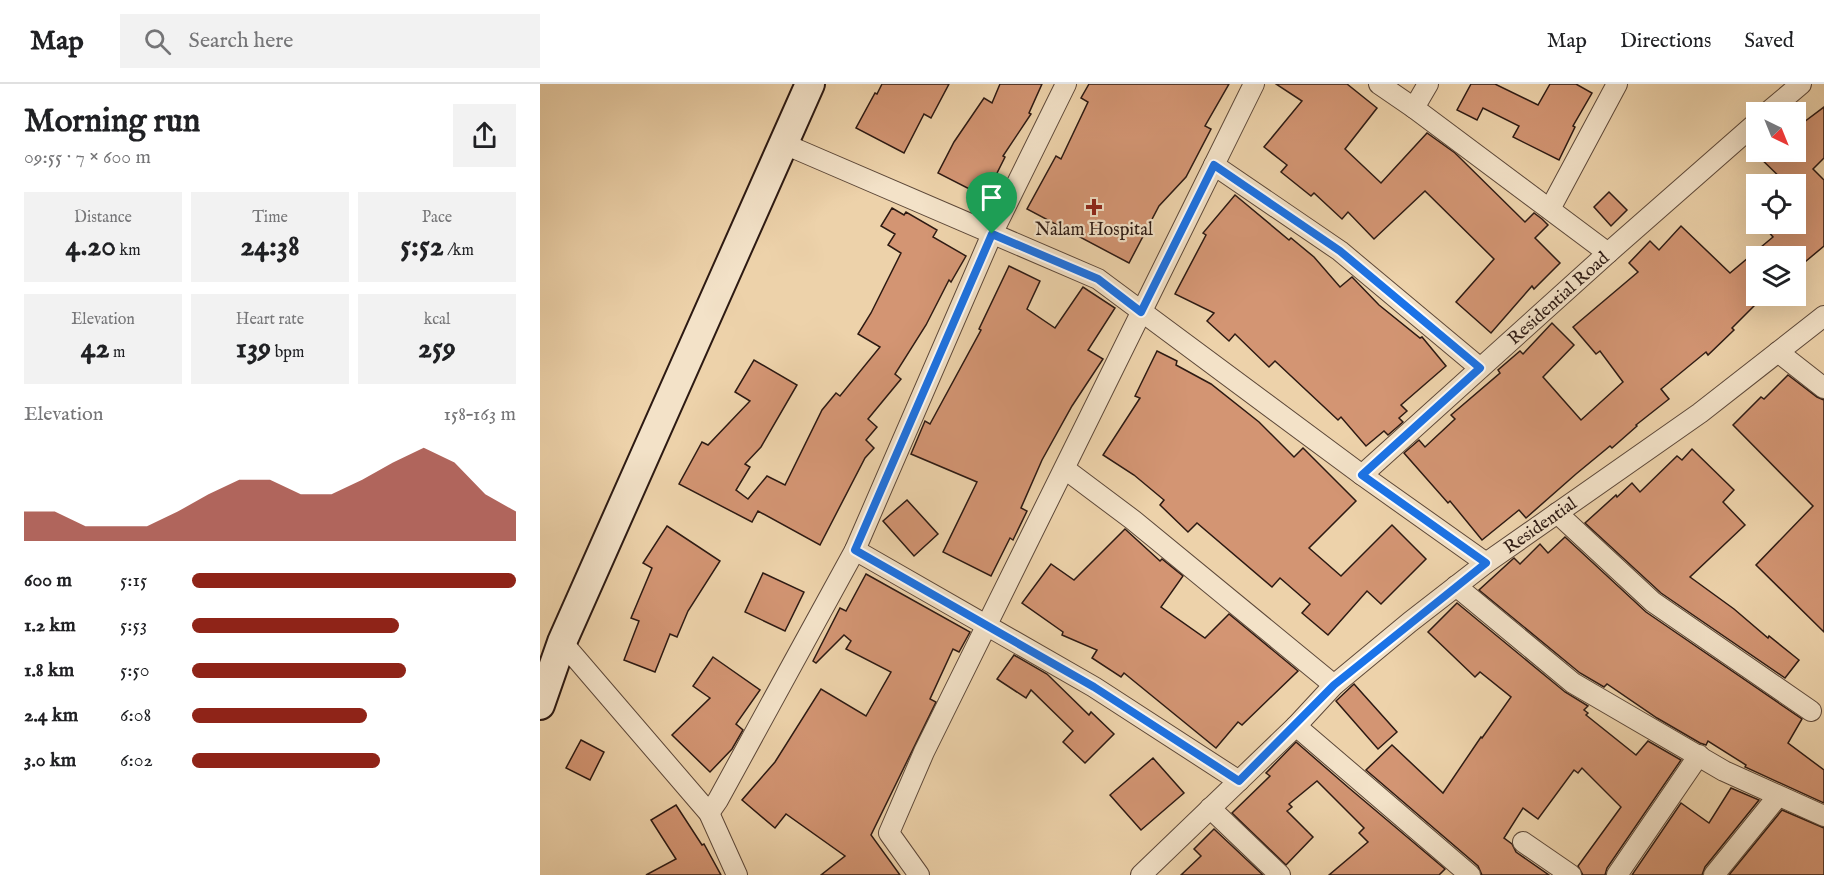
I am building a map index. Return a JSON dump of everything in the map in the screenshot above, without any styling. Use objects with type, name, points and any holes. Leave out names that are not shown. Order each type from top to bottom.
[{"type":"main road","points":[[540,705],[562,642],[810,84]]},
{"type":"street","points":[[709,813],[855,550],[992,234],[1066,84]]},
{"type":"street","points":[[919,875],[889,833],[924,752],[1254,84]]},
{"type":"street","points":[[1379,84],[1608,253]]},
{"type":"street","points":[[1414,108],[1428,84]]},
{"type":"street","points":[[1550,209],[1617,84]]},
{"type":"street","points":[[1780,102],[1801,84]]},
{"type":"street","name":"Residential Road","points":[[1362,475],[1746,132]]},
{"type":"street","points":[[782,143],[1098,279],[1362,475],[1486,563]]},
{"type":"street","points":[[1214,165],[1340,251],[1480,368]]},
{"type":"street","name":"Residential","points":[[1141,875],[1296,726],[1334,685],[1486,563],[1700,412],[1824,316]]},
{"type":"street","points":[[1779,352],[1824,388]]},
{"type":"street","points":[[1065,469],[1133,520],[1334,685]]},
{"type":"street","points":[[1557,513],[1653,602],[1811,711]]},
{"type":"street","points":[[855,550],[1094,687],[1239,781]]},
{"type":"street","points":[[1456,586],[1573,683],[1724,771],[1824,816]]},
{"type":"street","points":[[562,642],[709,813],[737,875]]},
{"type":"street","points":[[1296,726],[1470,875]]},
{"type":"street","points":[[1617,875],[1699,755]]},
{"type":"street","points":[[1714,875],[1778,796]]},
{"type":"street","points":[[1210,808],[1280,875]]},
{"type":"street","points":[[1523,842],[1571,875]]},
{"type":"building","points":[[882,84],[949,84],[931,118],[924,114],[904,153],[856,128]]},
{"type":"building","points":[[1000,84],[1042,84],[1029,113],[1031,114],[1003,156],[1005,157],[985,197],[938,173],[954,142],[984,98],[992,103]]},
{"type":"building","points":[[1089,84],[1229,84],[1205,126],[1211,129],[1186,177],[1159,206],[1129,263],[1027,209],[1056,156],[1061,159],[1088,102],[1081,98]]},
{"type":"building","points":[[1276,84],[1347,84],[1377,108],[1345,149],[1381,183],[1427,133],[1455,153],[1525,222],[1534,213],[1542,219],[1548,225],[1535,238],[1560,263],[1534,289],[1532,286],[1491,333],[1456,302],[1494,259],[1425,191],[1374,239],[1348,212],[1342,219],[1314,193],[1311,196],[1281,172],[1287,165],[1264,147],[1302,101]]},
{"type":"building","points":[[1471,84],[1495,84],[1538,105],[1550,84],[1576,84],[1592,93],[1573,126],[1575,127],[1559,160],[1513,137],[1519,126],[1483,108],[1477,120],[1457,110]]},
{"type":"building","points":[[1824,107],[1824,158],[1813,169],[1824,180],[1824,246],[1806,261],[1806,246],[1762,246],[1773,237],[1770,234],[1806,234],[1806,174],[1777,174],[1764,162],[1806,162],[1806,120]]},
{"type":"building","points":[[1609,192],[1627,210],[1611,226],[1594,207]]},
{"type":"building","points":[[1235,195],[1289,240],[1291,238],[1314,257],[1340,287],[1352,277],[1379,305],[1420,338],[1422,337],[1446,366],[1401,405],[1407,411],[1399,418],[1403,422],[1388,435],[1384,431],[1366,446],[1341,417],[1338,420],[1275,361],[1269,367],[1235,334],[1229,341],[1207,321],[1214,313],[1175,294],[1206,235],[1203,233]]},
{"type":"building","points":[[892,208],[904,215],[906,212],[937,230],[933,237],[966,256],[951,282],[949,280],[926,325],[895,374],[901,379],[868,419],[877,427],[866,440],[874,448],[865,458],[820,545],[758,511],[752,522],[679,484],[702,442],[708,445],[750,401],[735,392],[754,360],[797,385],[761,447],[745,464],[750,467],[736,490],[748,499],[767,476],[785,485],[822,410],[836,393],[840,396],[880,347],[858,334],[901,253],[888,245],[895,234],[881,226]]},
{"type":"building","points":[[1681,226],[1730,273],[1746,260],[1746,306],[1754,306],[1732,328],[1734,330],[1708,355],[1706,352],[1661,389],[1669,399],[1612,448],[1610,446],[1576,474],[1526,518],[1519,510],[1482,540],[1450,501],[1448,503],[1404,453],[1419,440],[1425,447],[1455,419],[1451,415],[1500,373],[1498,370],[1520,351],[1523,354],[1552,323],[1574,345],[1543,377],[1581,420],[1623,382],[1600,351],[1596,354],[1573,327],[1638,272],[1629,263],[1650,241],[1659,250]]},
{"type":"building","points":[[1009,266],[1040,281],[1027,309],[1055,328],[1083,287],[1115,308],[1088,350],[1103,359],[1072,406],[1042,460],[1021,508],[1027,511],[1013,540],[1010,538],[991,576],[943,552],[977,482],[911,454],[925,421],[930,424],[981,330],[979,329]]},
{"type":"building","points":[[1157,351],[1177,361],[1176,365],[1211,384],[1259,422],[1294,457],[1303,448],[1356,501],[1309,548],[1341,576],[1392,525],[1426,559],[1381,604],[1367,591],[1328,635],[1302,613],[1310,604],[1280,578],[1272,587],[1197,523],[1188,532],[1160,505],[1164,500],[1134,475],[1103,455],[1140,398],[1135,396]]},
{"type":"building","points":[[1788,375],[1824,400],[1824,632],[1756,565],[1813,506],[1733,425],[1761,397],[1764,399]]},
{"type":"building","points":[[1692,449],[1734,490],[1723,502],[1745,525],[1690,577],[1799,660],[1785,678],[1661,593],[1585,523],[1632,483],[1640,492],[1677,456],[1682,460]]},
{"type":"building","points":[[907,500],[938,534],[914,556],[883,521]]},
{"type":"building","points":[[667,526],[720,561],[688,611],[677,637],[670,634],[655,672],[624,660],[639,621],[631,618],[652,568],[643,563]]},
{"type":"building","points":[[1125,529],[1160,561],[1162,559],[1183,576],[1161,607],[1205,638],[1229,614],[1298,671],[1242,725],[1238,722],[1216,748],[1124,673],[1121,677],[1092,658],[1097,650],[1062,635],[1063,632],[1022,603],[1051,564],[1074,580]]},
{"type":"building","points":[[1565,537],[1646,612],[1802,719],[1788,743],[1824,770],[1824,803],[1745,767],[1746,765],[1708,741],[1706,745],[1700,743],[1657,718],[1607,684],[1604,687],[1580,673],[1479,590],[1514,558],[1520,564],[1540,544],[1548,553]]},
{"type":"building","points":[[763,573],[804,592],[785,631],[745,612]]},
{"type":"building","points":[[866,574],[970,632],[959,652],[953,649],[930,699],[936,702],[871,835],[900,875],[821,875],[845,856],[786,814],[775,828],[742,800],[775,762],[821,689],[866,716],[891,672],[846,649],[851,641],[844,635],[816,663],[813,661],[840,608],[846,611]]},
{"type":"building","points":[[1457,603],[1565,692],[1588,706],[1584,710],[1588,713],[1586,715],[1636,755],[1648,741],[1681,760],[1607,868],[1605,875],[1583,875],[1578,866],[1621,807],[1582,768],[1578,773],[1574,770],[1538,819],[1523,808],[1504,838],[1512,844],[1516,852],[1549,875],[1482,875],[1478,866],[1366,770],[1392,745],[1443,793],[1511,697],[1480,672],[1475,677],[1428,632]]},
{"type":"building","points":[[1014,655],[1047,674],[1089,715],[1091,712],[1114,734],[1085,763],[1063,742],[1073,731],[1031,690],[1026,698],[997,679]]},
{"type":"building","points":[[713,657],[760,690],[736,724],[743,730],[732,749],[710,772],[672,735],[710,698],[693,686]]},
{"type":"building","points":[[1354,684],[1397,732],[1378,749],[1336,701]]},
{"type":"building","points":[[581,740],[604,752],[590,780],[566,768]]},
{"type":"building","points":[[1296,742],[1445,869],[1439,875],[1329,875],[1368,842],[1359,833],[1364,828],[1317,781],[1289,804],[1292,807],[1287,811],[1313,837],[1286,865],[1232,813],[1270,776],[1266,773]]},
{"type":"building","points":[[1153,758],[1184,793],[1141,830],[1110,795]]},
{"type":"building","points":[[1731,788],[1759,800],[1705,867],[1702,875],[1632,875],[1681,803],[1709,823]]},
{"type":"building","points":[[676,805],[702,845],[704,844],[721,875],[646,875],[676,859],[651,820]]},
{"type":"building","points":[[1782,810],[1824,828],[1824,875],[1729,875]]},
{"type":"building","points":[[1214,829],[1263,875],[1181,875],[1201,856],[1194,849]]},
{"type":"place","name":"Nalam Hospital","points":[[1094,207]]},
{"type":"route","points":[[1214,165],[1340,251],[1480,368],[1362,475],[1486,563],[1334,685],[1296,726],[1239,781],[1094,687],[855,550],[992,234],[1098,279],[1141,312],[1214,165]]}]
